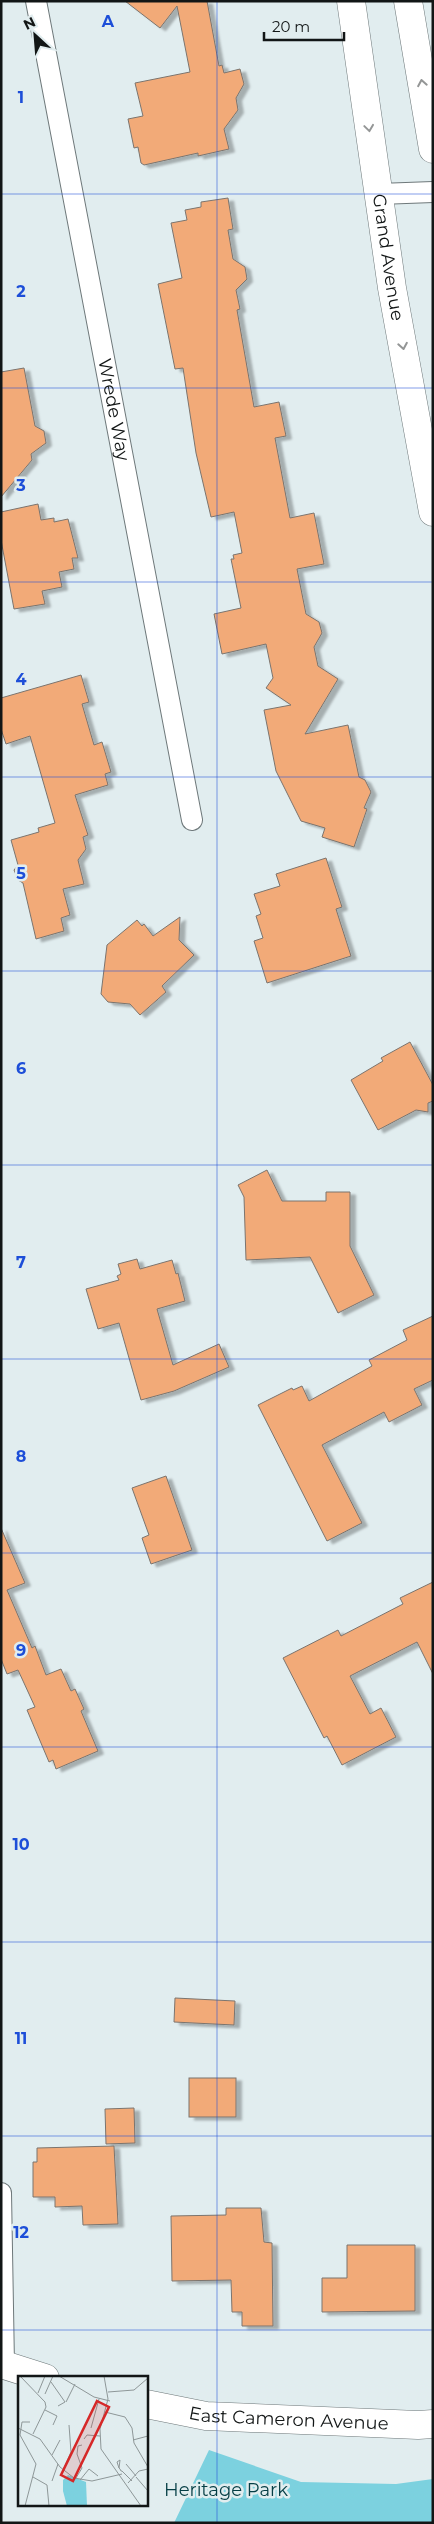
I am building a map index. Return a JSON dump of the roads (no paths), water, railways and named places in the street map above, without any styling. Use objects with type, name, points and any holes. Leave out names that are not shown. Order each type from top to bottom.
[{"type":"main road","name":"Grand Avenue","points":[[351,1],[392,288],[433,512]]},
{"type":"main road","points":[[408,1],[433,149]]},
{"type":"main road","points":[[3,2365],[39,2376]]},
{"type":"main road","name":"East Cameron Avenue","points":[[148,2404],[206,2416],[418,2425],[433,2424]]},
{"type":"street","name":"Wrede Way","points":[[36,1],[192,820]]},
{"type":"street","points":[[379,194],[433,192]]},
{"type":"street","points":[[1,2193],[3,2365]]},
{"type":"park label","name":"Heritage Park","points":[[226,2490]]}]
